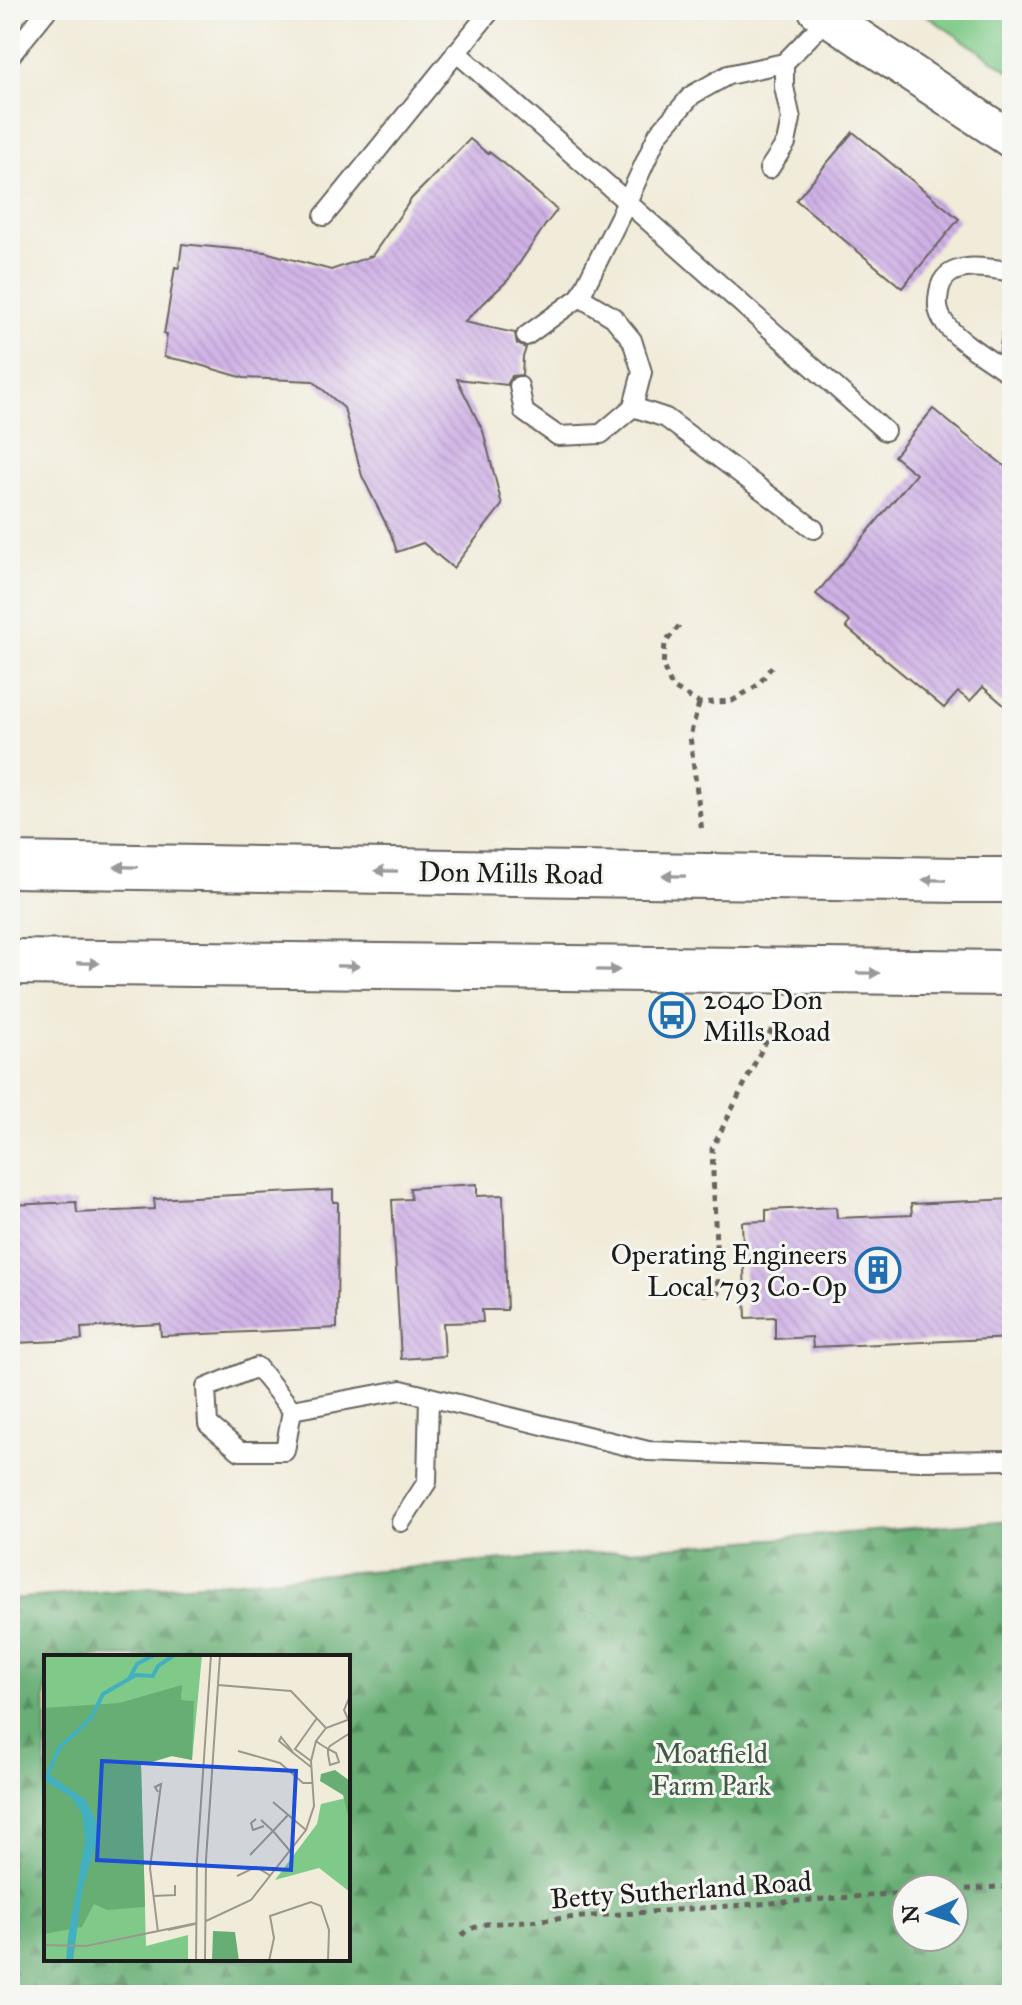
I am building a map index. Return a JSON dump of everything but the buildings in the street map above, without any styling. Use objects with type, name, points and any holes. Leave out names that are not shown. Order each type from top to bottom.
[{"type":"main road","name":"Don Mills Road","points":[[10,865],[1012,880]]},
{"type":"main road","points":[[10,962],[1012,973]]},
{"type":"street","points":[[822,14],[1012,140]]},
{"type":"lane","points":[[10,56],[47,10]]},
{"type":"lane","points":[[324,216],[491,10]]},
{"type":"lane","points":[[769,169],[786,143],[791,119],[784,87],[784,63],[822,14]]},
{"type":"lane","points":[[456,52],[885,431]]},
{"type":"lane","points":[[526,336],[580,297],[658,134],[692,95],[728,75],[784,63]]},
{"type":"lane","points":[[1012,272],[975,266],[953,271],[940,285],[937,307],[944,323],[1012,375],[1009,356],[1012,332]]},
{"type":"lane","points":[[519,386],[524,412],[558,436],[601,434],[633,407],[642,372],[632,340],[613,317],[580,297]]},
{"type":"lane","points":[[633,407],[666,418],[814,529]]},
{"type":"lane","points":[[257,1367],[292,1410],[285,1451],[240,1451],[208,1424],[206,1388],[257,1367]]},
{"type":"lane","points":[[292,1410],[401,1390],[648,1451],[920,1461],[1012,1460]]},
{"type":"lane","points":[[401,1522],[427,1482],[429,1397]]},
{"type":"path","points":[[679,626],[665,643],[663,666],[672,687],[699,703],[732,701],[758,685],[773,665]]},
{"type":"path","points":[[699,703],[690,736],[704,844]]},
{"type":"path","points":[[702,1294],[718,1293],[712,1149],[772,1029]]},
{"type":"path","points":[[970,1889],[1012,1886]]},
{"type":"path","name":"Betty Sutherland Road","points":[[462,1935],[486,1924],[890,1894]]},
{"type":"green space","points":[[918,10],[1012,10],[1012,73]]},
{"type":"green space","name":"Moatfield Farm Park","points":[[1012,1520],[1012,1995],[10,1995],[10,1596],[11,1599]]},
{"type":"place","name":"2040 Don Mills Road","points":[[672,1015]]},
{"type":"place","name":"Operating Engineers Local 793 Co-Op","points":[[878,1270]]}]
